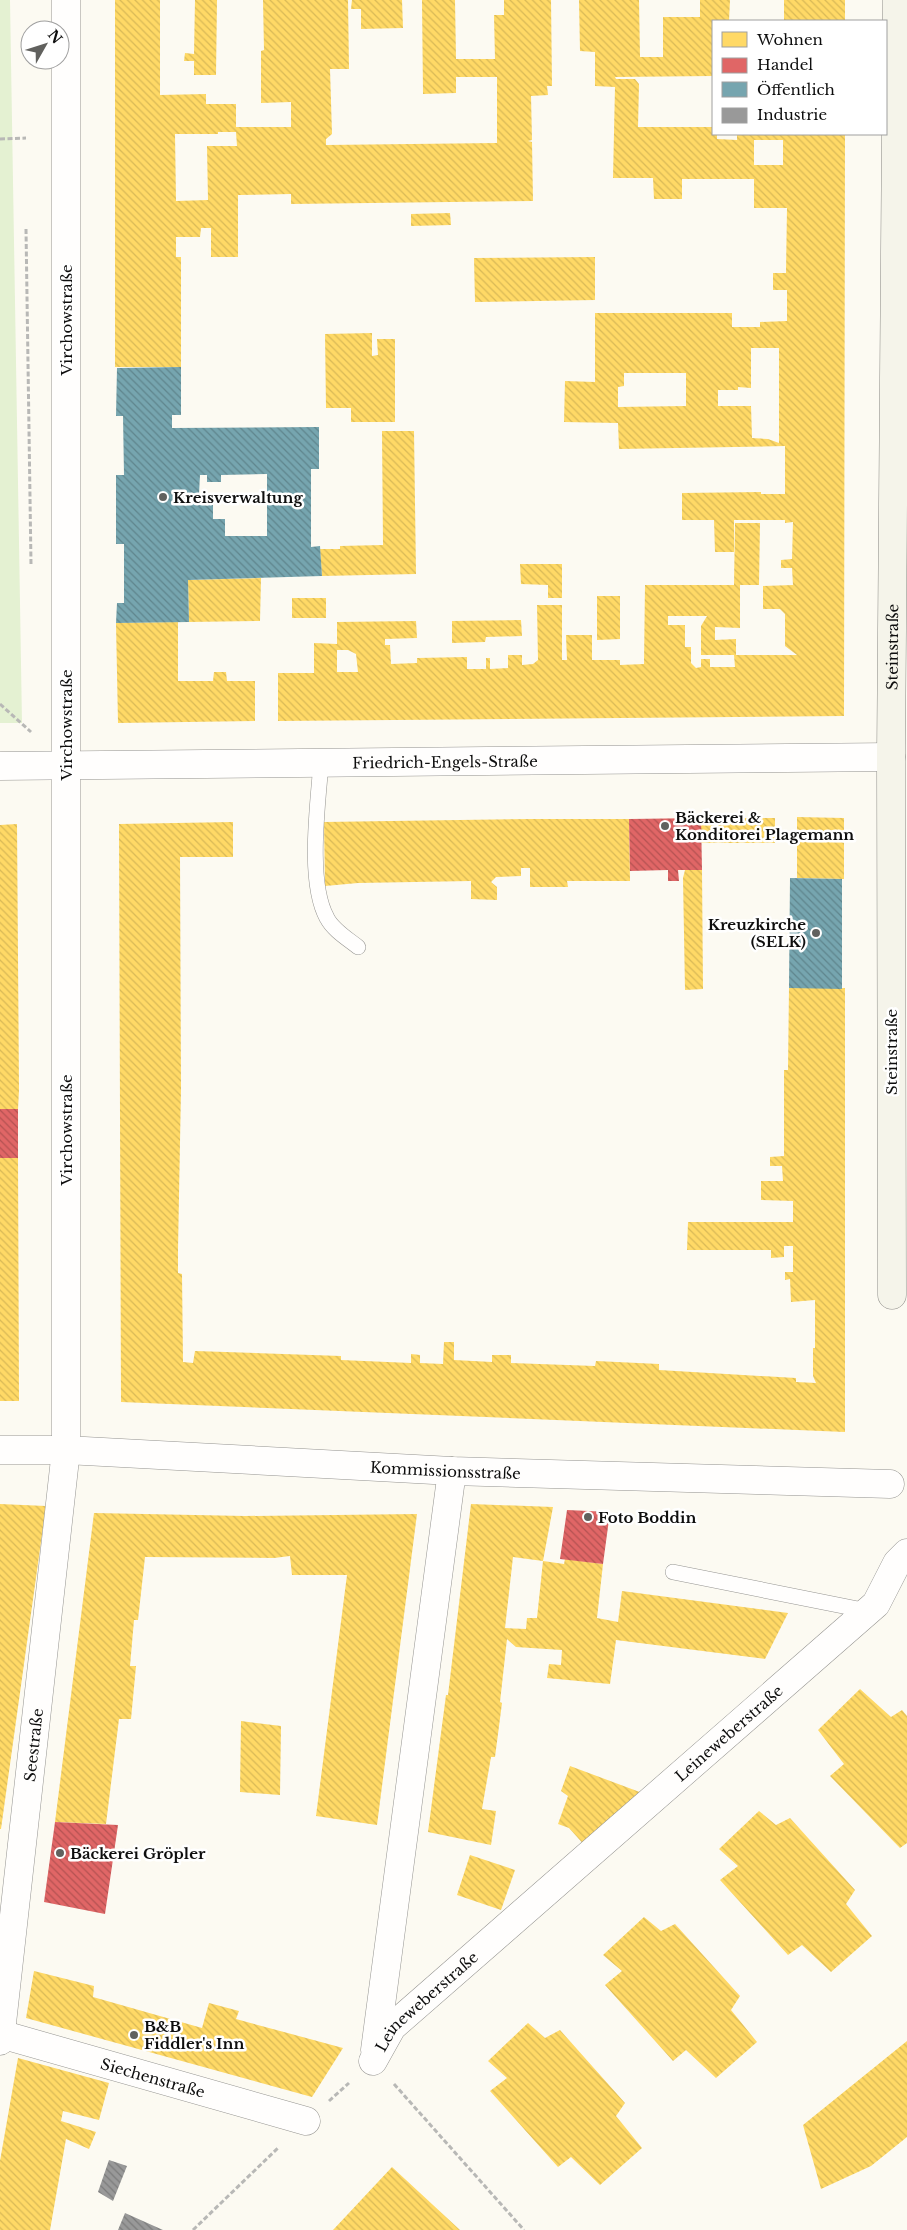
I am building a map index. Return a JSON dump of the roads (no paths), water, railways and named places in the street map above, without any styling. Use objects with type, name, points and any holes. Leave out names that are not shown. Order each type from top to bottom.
[{"type":"main road","name":"Steinstraße","points":[[892,1295],[890,757],[897,0]]},
{"type":"street","name":"Virchowstraße","points":[[66,0],[66,1450]]},
{"type":"street","name":"Friedrich-Engels-Straße","points":[[0,766],[890,757]]},
{"type":"street","name":"Kommissionsstraße","points":[[0,1450],[66,1450],[452,1471],[890,1484]]},
{"type":"street","name":"Seestraße","points":[[0,2036],[66,1450]]},
{"type":"street","name":"Leineweberstraße","points":[[452,1471],[373,2061],[392,2028],[876,1604],[902,1558]]},
{"type":"street","name":"Siechenstraße","points":[[0,2036],[306,2121]]},
{"type":"lane","points":[[322,762],[317,815],[318,896],[328,920],[358,947]]},
{"type":"lane","points":[[673,1572],[868,1611]]},
{"type":"place","name":"Kreisverwaltung","points":[[163,497]]},
{"type":"place","name":"Bäckerei & Konditorei Plagemann","points":[[665,826]]},
{"type":"place","name":"Kreuzkirche (SELK)","points":[[816,933]]},
{"type":"place","name":"Foto Boddin","points":[[588,1517]]},
{"type":"place","name":"Bäckerei Gröpler","points":[[60,1853]]},
{"type":"place","name":"B&B Fiddler's Inn","points":[[134,2035]]}]
